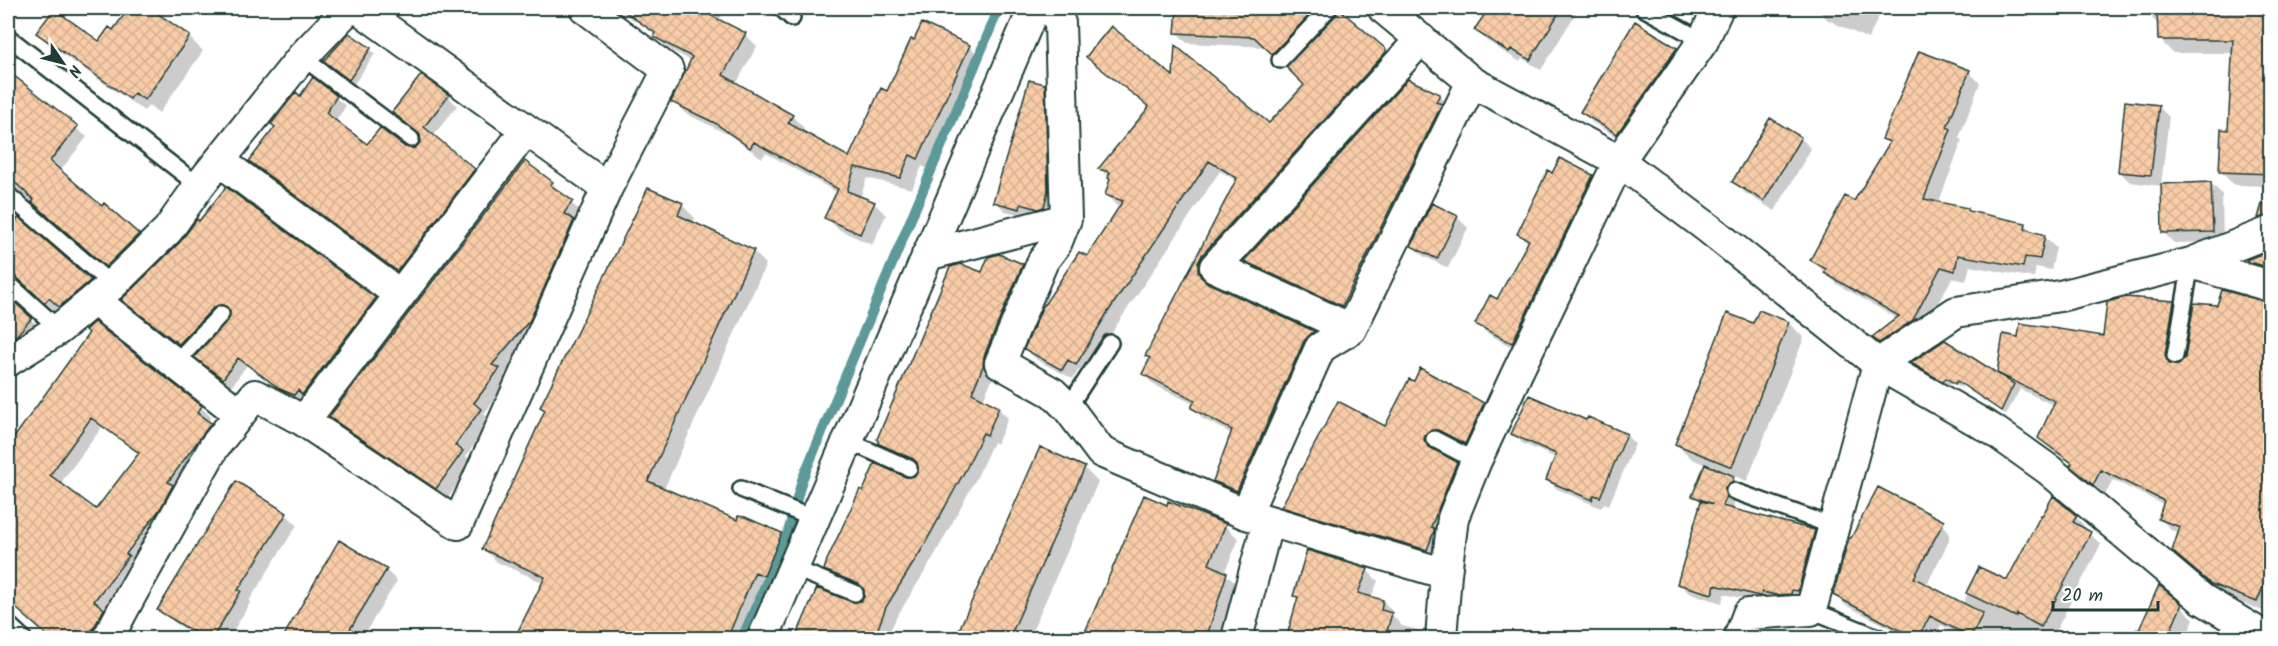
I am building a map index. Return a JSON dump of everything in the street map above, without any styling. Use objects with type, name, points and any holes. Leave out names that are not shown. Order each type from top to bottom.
[{"type":"street","points":[[8,361],[60,329],[168,230],[302,57],[349,8]]},
{"type":"street","points":[[358,8],[607,188]]},
{"type":"street","points":[[108,639],[214,447],[255,395],[304,422],[458,524],[607,188],[668,70],[585,8]]},
{"type":"street","points":[[763,639],[1034,8]]},
{"type":"street","points":[[1052,8],[1060,23],[1066,219],[1056,244],[1042,261],[1000,363],[1053,393],[1068,408],[1101,452],[1257,517],[1446,574]]},
{"type":"street","points":[[1383,8],[1472,82],[1619,161],[1708,228],[1878,364],[1993,430],[2049,470],[2202,599],[2267,639]]},
{"type":"street","points":[[1441,639],[1453,518],[1476,461],[1619,161],[1703,40],[1718,8]]},
{"type":"street","points":[[1352,329],[1215,267],[1421,39]]},
{"type":"street","points":[[1237,639],[1257,517],[1320,348],[1352,329],[1472,82]]},
{"type":"street","points":[[304,422],[526,130]]},
{"type":"street","points":[[220,161],[400,295]]},
{"type":"street","points":[[927,255],[1066,219]]},
{"type":"street","points":[[1739,639],[1748,614],[1811,610],[1878,364],[1956,312],[2060,296],[2191,263],[2271,232]]},
{"type":"street","points":[[2191,263],[2271,286]]},
{"type":"street","points":[[103,292],[175,363],[240,414]]},
{"type":"lane","points":[[1280,60],[1329,8]]},
{"type":"lane","points":[[1643,8],[1703,40]]},
{"type":"lane","points":[[8,37],[200,186]]},
{"type":"lane","points":[[302,57],[411,140]]},
{"type":"lane","points":[[8,195],[103,292]]},
{"type":"lane","points":[[2175,356],[2191,263]]},
{"type":"lane","points":[[8,283],[60,329]]},
{"type":"lane","points":[[175,363],[221,314]]},
{"type":"lane","points":[[1068,408],[1110,343]]},
{"type":"lane","points":[[1434,439],[1476,461]]},
{"type":"lane","points":[[848,441],[909,468]]},
{"type":"lane","points":[[741,489],[814,519]]},
{"type":"lane","points":[[1734,491],[1833,526]]},
{"type":"lane","points":[[794,568],[855,593]]},
{"type":"lane","points":[[1811,610],[1880,639]]},
{"type":"lane","points":[[8,624],[22,639]]},
{"type":"building","points":[[129,8],[150,8],[190,36],[145,100],[134,93],[130,99],[36,33],[54,9],[99,41],[109,27],[113,30]]},
{"type":"building","points":[[620,8],[696,8],[746,33],[723,75],[793,115],[788,123],[849,157],[881,88],[887,91],[911,39],[914,40],[922,23],[970,45],[918,159],[910,155],[900,178],[855,167],[847,191],[875,202],[860,234],[824,218],[838,189],[754,142],[750,148],[715,123],[671,102],[692,57],[654,37],[655,33]]},
{"type":"building","points":[[1177,8],[1316,8],[1272,54],[1254,37],[1175,33]]},
{"type":"building","points":[[1338,8],[1386,49],[1386,52],[1202,255],[1198,263],[1201,277],[1208,283],[1314,331],[1304,341],[1237,491],[1213,481],[1232,430],[1191,408],[1195,400],[1142,374],[1150,358],[1145,356],[1237,178],[1209,161],[1106,315],[1076,365],[1068,360],[1062,370],[1024,349],[1042,308],[1079,252],[1087,256],[1123,201],[1105,195],[1110,172],[1098,169],[1149,107],[1086,57],[1111,26],[1173,76],[1175,45],[1269,123],[1304,85],[1286,67],[1336,15]]},
{"type":"building","points":[[1489,8],[1562,8],[1530,60],[1511,49],[1509,52],[1474,30]]},
{"type":"building","points":[[2157,8],[2271,8],[2271,174],[2219,172],[2221,129],[2228,130],[2233,40],[2158,40]]},
{"type":"building","points":[[1635,21],[1677,48],[1617,134],[1580,112]]},
{"type":"building","points":[[349,33],[371,48],[349,80],[324,61]]},
{"type":"building","points":[[1919,51],[1970,70],[1947,127],[1951,129],[1924,199],[2026,223],[2025,229],[2045,235],[2040,259],[2025,257],[2023,267],[1958,255],[1955,271],[1941,267],[1913,320],[1879,343],[1872,337],[1899,316],[1824,273],[1826,269],[1810,260],[1845,196],[1854,201],[1890,142],[1882,139]]},
{"type":"building","points":[[8,71],[78,126],[50,161],[102,206],[104,203],[139,234],[106,267],[32,202],[34,200],[8,176]]},
{"type":"building","points":[[421,75],[449,95],[424,127],[475,169],[397,271],[249,161],[275,127],[271,124],[296,92],[300,96],[313,77],[337,96],[326,113],[367,144],[380,128],[405,147],[415,148],[421,141],[420,135],[392,112]]},
{"type":"building","points":[[1408,79],[1440,94],[1436,102],[1442,104],[1342,306],[1244,261]]},
{"type":"building","points":[[1029,80],[1045,84],[1048,191],[1044,207],[1038,209],[1021,204],[1020,209],[993,202]]},
{"type":"building","points":[[2125,101],[2159,105],[2151,175],[2118,172]]},
{"type":"building","points":[[1770,118],[1801,137],[1764,201],[1732,182]]},
{"type":"building","points":[[1560,158],[1593,175],[1512,343],[1475,324],[1490,295],[1497,299],[1529,240],[1517,234],[1548,170],[1552,173]]},
{"type":"building","points":[[525,161],[553,182],[550,185],[573,201],[564,213],[574,220],[530,320],[492,365],[500,368],[474,403],[481,409],[455,445],[463,451],[436,489],[329,417]]},
{"type":"building","points":[[2211,182],[2213,232],[2162,233],[2161,184]]},
{"type":"building","points":[[226,187],[376,298],[302,395],[298,390],[294,395],[280,389],[238,358],[223,379],[194,357],[228,320],[230,312],[224,305],[214,307],[179,344],[121,300],[180,242]]},
{"type":"building","points":[[648,188],[683,203],[678,215],[754,250],[648,481],[737,520],[738,516],[745,517],[782,533],[764,576],[755,572],[727,639],[514,639],[545,577],[482,549],[545,410],[540,407]]},
{"type":"building","points":[[1432,203],[1458,216],[1437,259],[1411,246]]},
{"type":"building","points":[[2262,204],[2271,205],[2271,215],[2258,218]]},
{"type":"building","points":[[19,217],[91,280],[59,307],[49,298],[45,303],[15,276],[8,274],[8,230]]},
{"type":"building","points":[[2271,250],[2271,268],[2246,261],[2246,260]]},
{"type":"building","points":[[999,254],[1023,264],[984,356],[983,366],[972,393],[999,407],[987,435],[983,433],[922,549],[886,607],[874,639],[795,639],[817,588],[852,602],[861,601],[864,597],[864,591],[859,584],[824,570],[827,560],[860,489],[863,491],[875,463],[906,477],[914,476],[918,471],[917,463],[913,459],[879,444],[877,439],[950,267],[961,264],[982,272],[988,257]]},
{"type":"building","points":[[2222,290],[2271,303],[2271,590],[2263,587],[2257,602],[2211,584],[2172,551],[2180,527],[2158,519],[2164,501],[2101,470],[2093,485],[2070,466],[2072,463],[2038,438],[2055,401],[1997,373],[2003,334],[2018,337],[2020,323],[2103,336],[2107,302],[2126,297],[2174,301],[2165,355],[2169,364],[2178,365],[2185,358],[2194,303],[2217,305]]},
{"type":"building","points":[[8,296],[32,318],[16,336],[8,341]]},
{"type":"building","points":[[1759,310],[1789,322],[1732,467],[1675,444],[1727,313],[1753,323]]},
{"type":"building","points":[[94,322],[202,406],[197,413],[211,423],[168,482],[173,485],[160,509],[126,554],[129,556],[94,601],[104,609],[86,639],[51,639],[8,601],[8,446],[89,333],[85,330]],"holes":[[[91,418],[139,453],[96,509],[50,475]]]},
{"type":"building","points":[[1945,340],[2014,384],[2001,411],[1957,381],[1955,384],[1946,378],[1943,382],[1911,363]]},
{"type":"building","points":[[1420,368],[1484,403],[1465,444],[1438,430],[1429,431],[1425,435],[1424,440],[1429,447],[1457,462],[1431,527],[1434,531],[1427,550],[1281,507],[1338,401],[1385,426],[1409,379],[1414,381]]},
{"type":"building","points":[[1529,395],[1586,420],[1588,417],[1627,434],[1600,497],[1594,495],[1592,500],[1546,480],[1556,454],[1511,434]]},
{"type":"building","points":[[1040,447],[1085,467],[1009,639],[955,639]]},
{"type":"building","points":[[1705,464],[1734,476],[1732,482],[1725,487],[1726,496],[1722,506],[1815,530],[1798,591],[1792,590],[1791,594],[1776,595],[1762,592],[1759,596],[1715,585],[1712,594],[1677,584],[1701,501],[1713,504],[1692,496]]},
{"type":"building","points":[[236,481],[287,513],[238,590],[241,591],[212,639],[205,639],[157,610]]},
{"type":"building","points":[[1878,487],[1944,521],[1914,578],[1983,613],[1971,637],[1930,616],[1917,639],[1833,595],[1849,538]]},
{"type":"building","points":[[1144,495],[1167,505],[1168,501],[1226,524],[1209,564],[1227,573],[1206,639],[1082,639]]},
{"type":"building","points":[[2053,496],[2077,516],[2073,522],[2091,532],[2041,627],[2017,614],[2016,617],[1966,593],[1979,567],[2007,580]]},
{"type":"building","points":[[339,540],[387,569],[344,639],[282,639]]},
{"type":"building","points":[[1307,550],[1368,569],[1358,593],[1383,600],[1381,610],[1392,613],[1385,639],[1286,639],[1298,597],[1293,596]]},
{"type":"building","points":[[2159,585],[2182,604],[2167,639],[2135,639]]},
{"type":"waterway","points":[[742,638],[787,536],[802,480],[999,8]]}]
